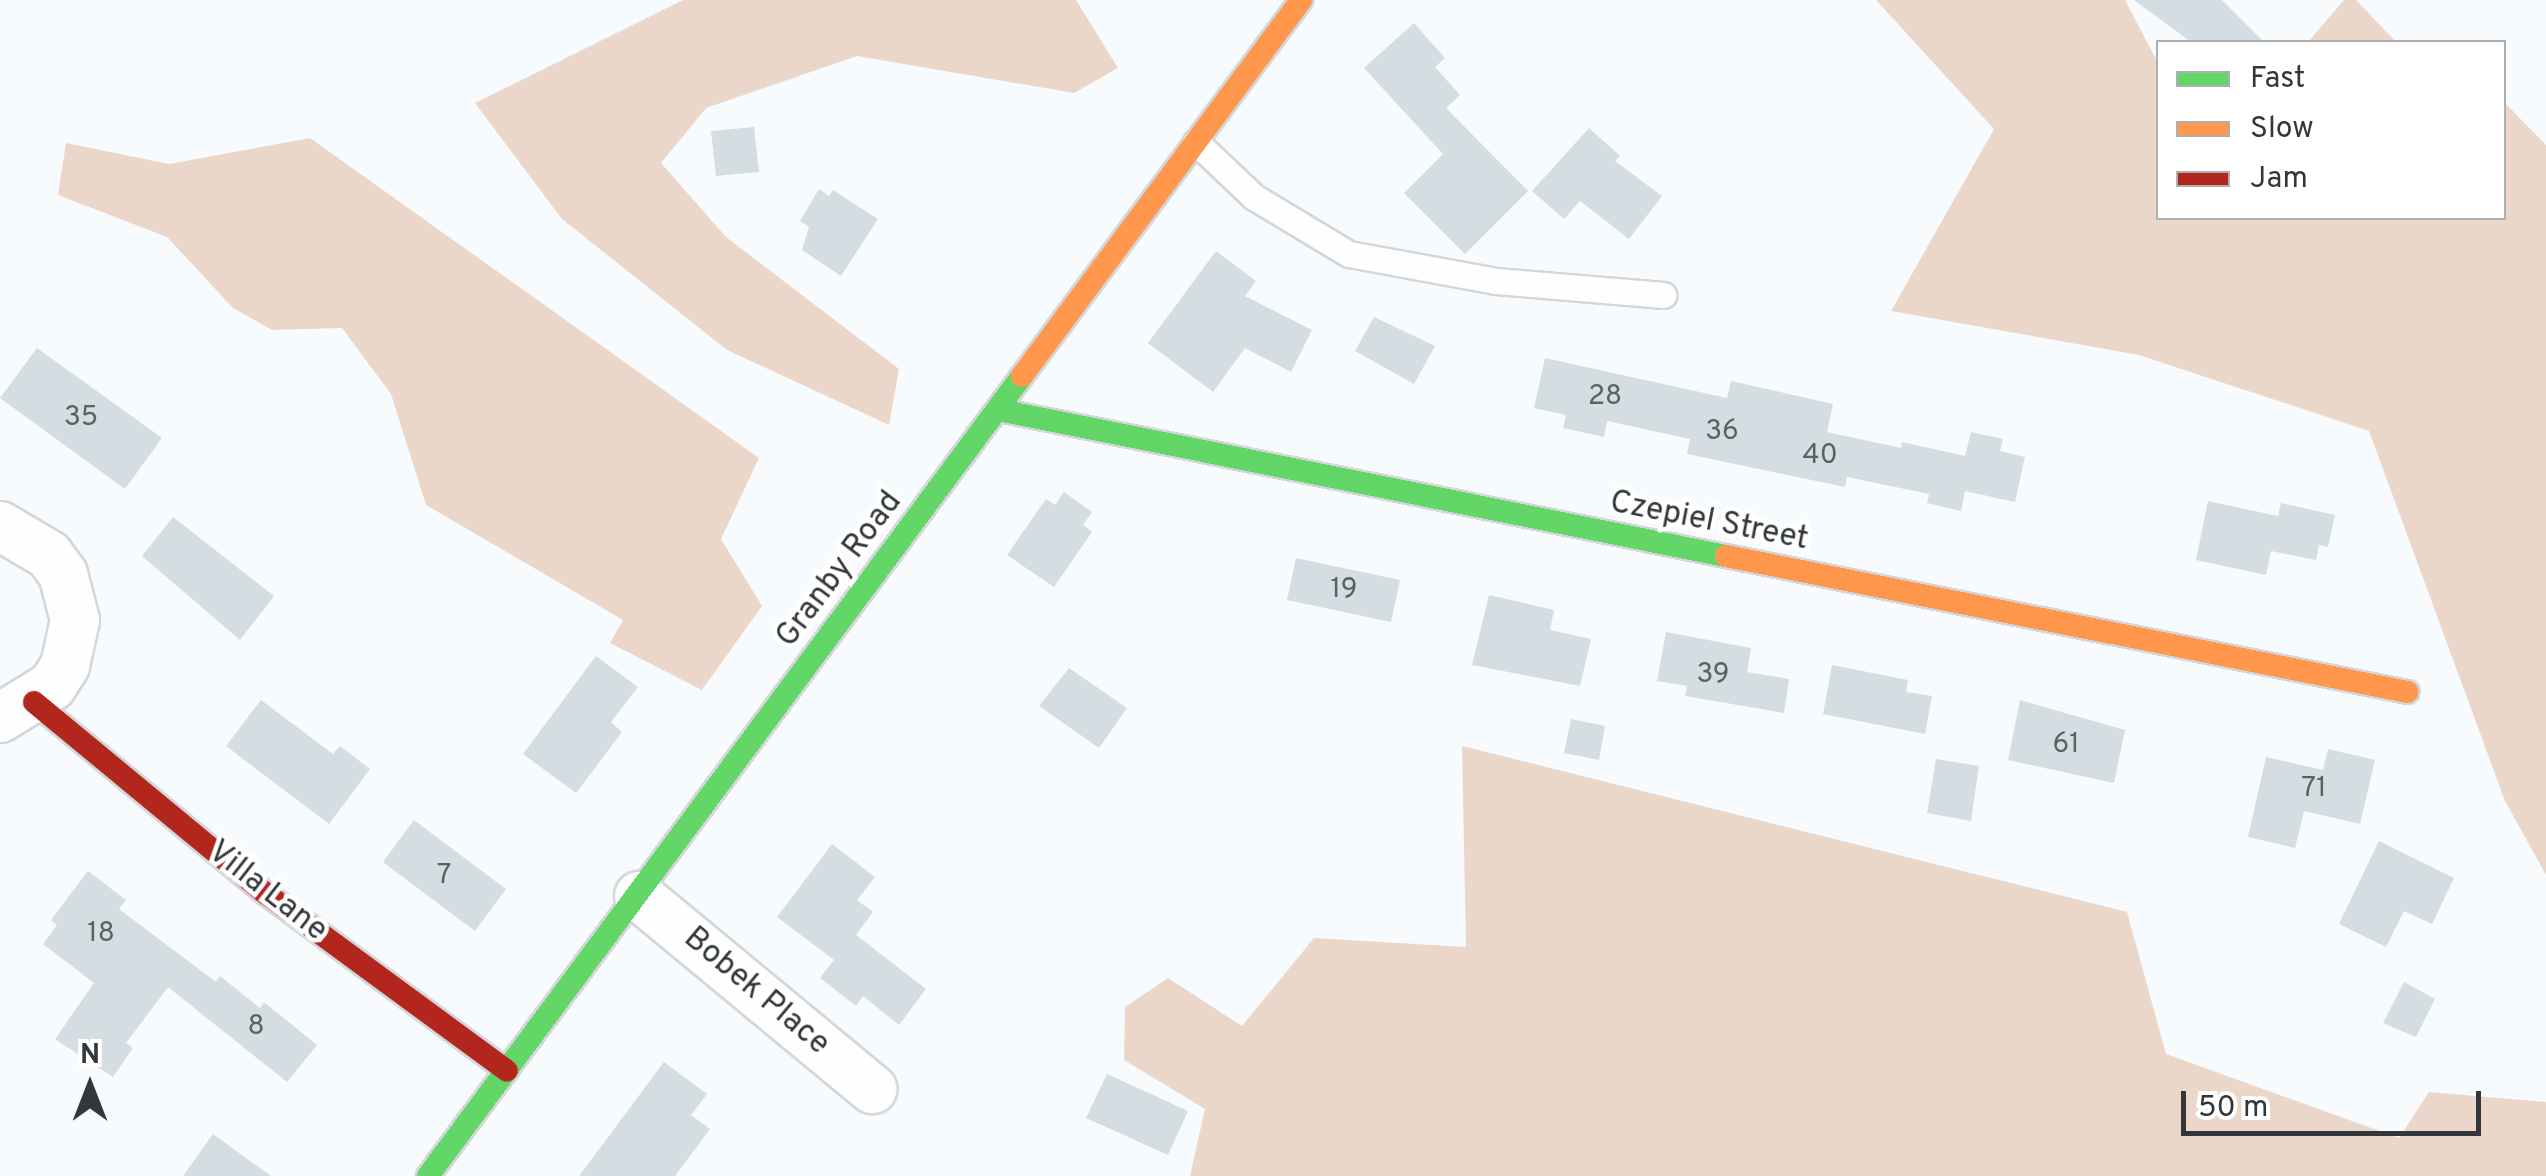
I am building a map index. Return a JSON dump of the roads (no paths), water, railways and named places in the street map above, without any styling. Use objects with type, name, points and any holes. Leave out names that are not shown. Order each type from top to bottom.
[{"type":"street","name":"Granby Road","points":[[428,1176],[1301,0]]},
{"type":"street","name":"Czepiel Street","points":[[999,410],[2408,692]]},
{"type":"street","name":"Villa Lane","points":[[0,526],[49,555],[72,596],[75,620],[65,666],[17,710],[507,1071]]},
{"type":"street","name":"Bobek Place","points":[[639,896],[872,1089]]},
{"type":"lane","points":[[1196,142],[1254,197],[1350,254],[1496,281],[1663,296]]}]
